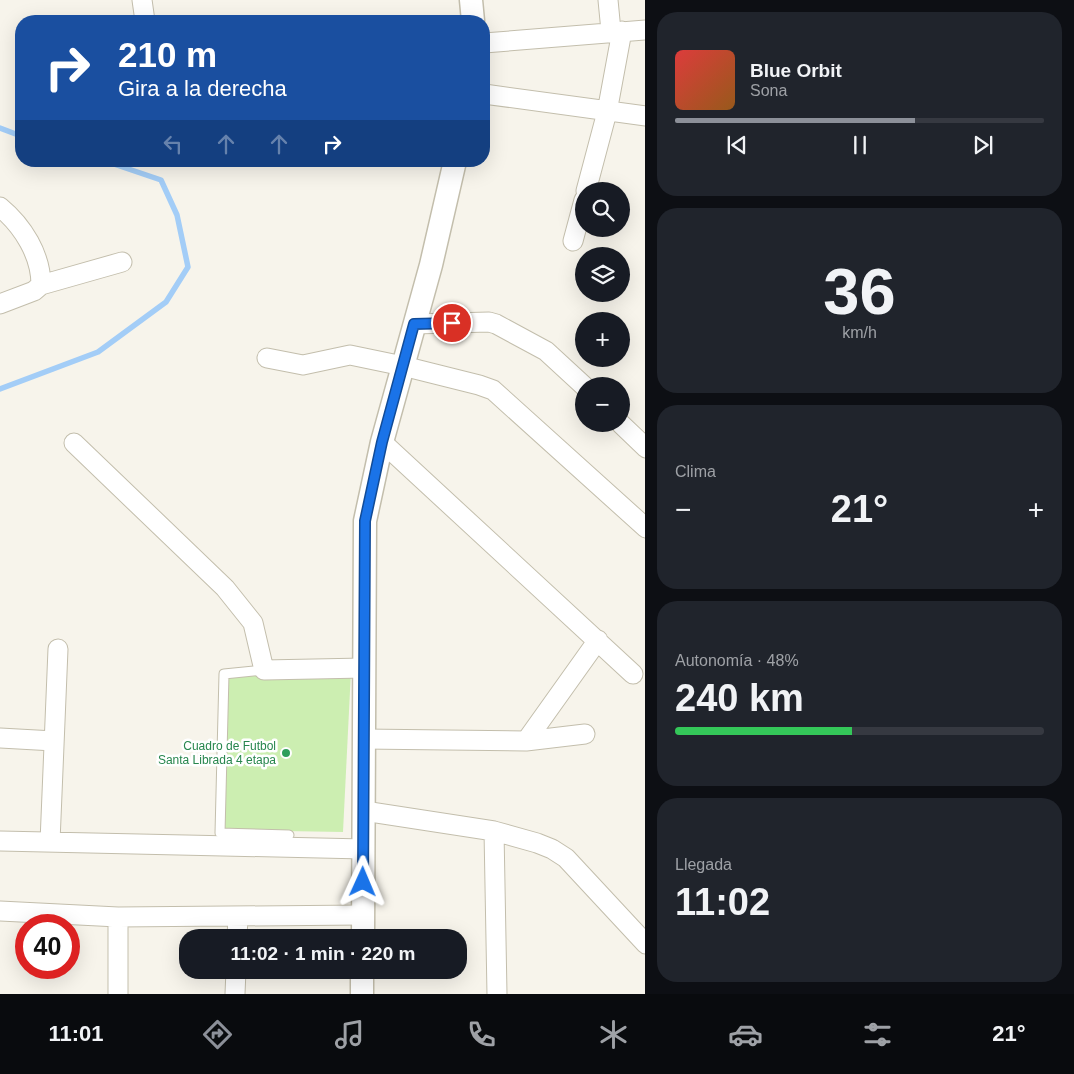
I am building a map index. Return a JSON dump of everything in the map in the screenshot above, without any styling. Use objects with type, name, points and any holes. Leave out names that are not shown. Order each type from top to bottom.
[{"type":"street","points":[[142,0],[144,15]]},
{"type":"street","points":[[471,0],[472,15]]},
{"type":"street","points":[[589,182],[608,112],[617,31],[608,0]]},
{"type":"street","points":[[490,42],[645,30]]},
{"type":"street","points":[[490,95],[645,116]]},
{"type":"street","points":[[0,911],[118,917],[238,916],[363,926],[365,521],[382,442],[431,265],[453,167]]},
{"type":"street","points":[[0,207],[21,228],[28,241],[41,271],[41,285]]},
{"type":"street","points":[[572,241],[575,231]]},
{"type":"street","points":[[0,304],[34,291],[41,285],[122,262]]},
{"type":"street","points":[[414,324],[488,322],[496,324],[546,351],[575,378]]},
{"type":"street","points":[[267,358],[303,365],[350,355],[403,366],[493,390],[645,528]]},
{"type":"street","points":[[629,432],[645,448]]},
{"type":"street","points":[[74,442],[224,588],[253,622],[264,670],[364,668]]},
{"type":"street","points":[[382,442],[633,674]]},
{"type":"street","points":[[526,741],[598,640]]},
{"type":"street","points":[[50,842],[58,650]]},
{"type":"street","points":[[363,739],[526,741],[585,734]]},
{"type":"street","points":[[0,738],[54,741]]},
{"type":"street","points":[[364,811],[494,831],[552,849],[566,858],[645,944]]},
{"type":"street","points":[[494,831],[497,994]]},
{"type":"street","points":[[0,841],[364,849]]},
{"type":"street","points":[[237,929],[238,916]]},
{"type":"street","points":[[118,917],[118,994]]},
{"type":"street","points":[[235,994],[236,979]]},
{"type":"street","points":[[362,979],[362,994],[371,994]]},
{"type":"lane","points":[[264,670],[224,674],[220,833],[290,835]]},
{"type":"green space","name":"Cuadro de Futbol Santa Librada 4 etapa","points":[[351,671],[343,832],[222,830],[226,676]]},
{"type":"waterway","points":[[0,128],[15,134]]},
{"type":"waterway","points":[[0,389],[98,352],[166,302],[188,267],[177,215],[161,180],[123,167]]},
{"type":"place","name":"Cuadro de Futbol Santa Librada 4 etapa","points":[[286,753]]},
{"type":"route","points":[[363,882],[365,521],[382,442],[414,324],[452,323]]}]
